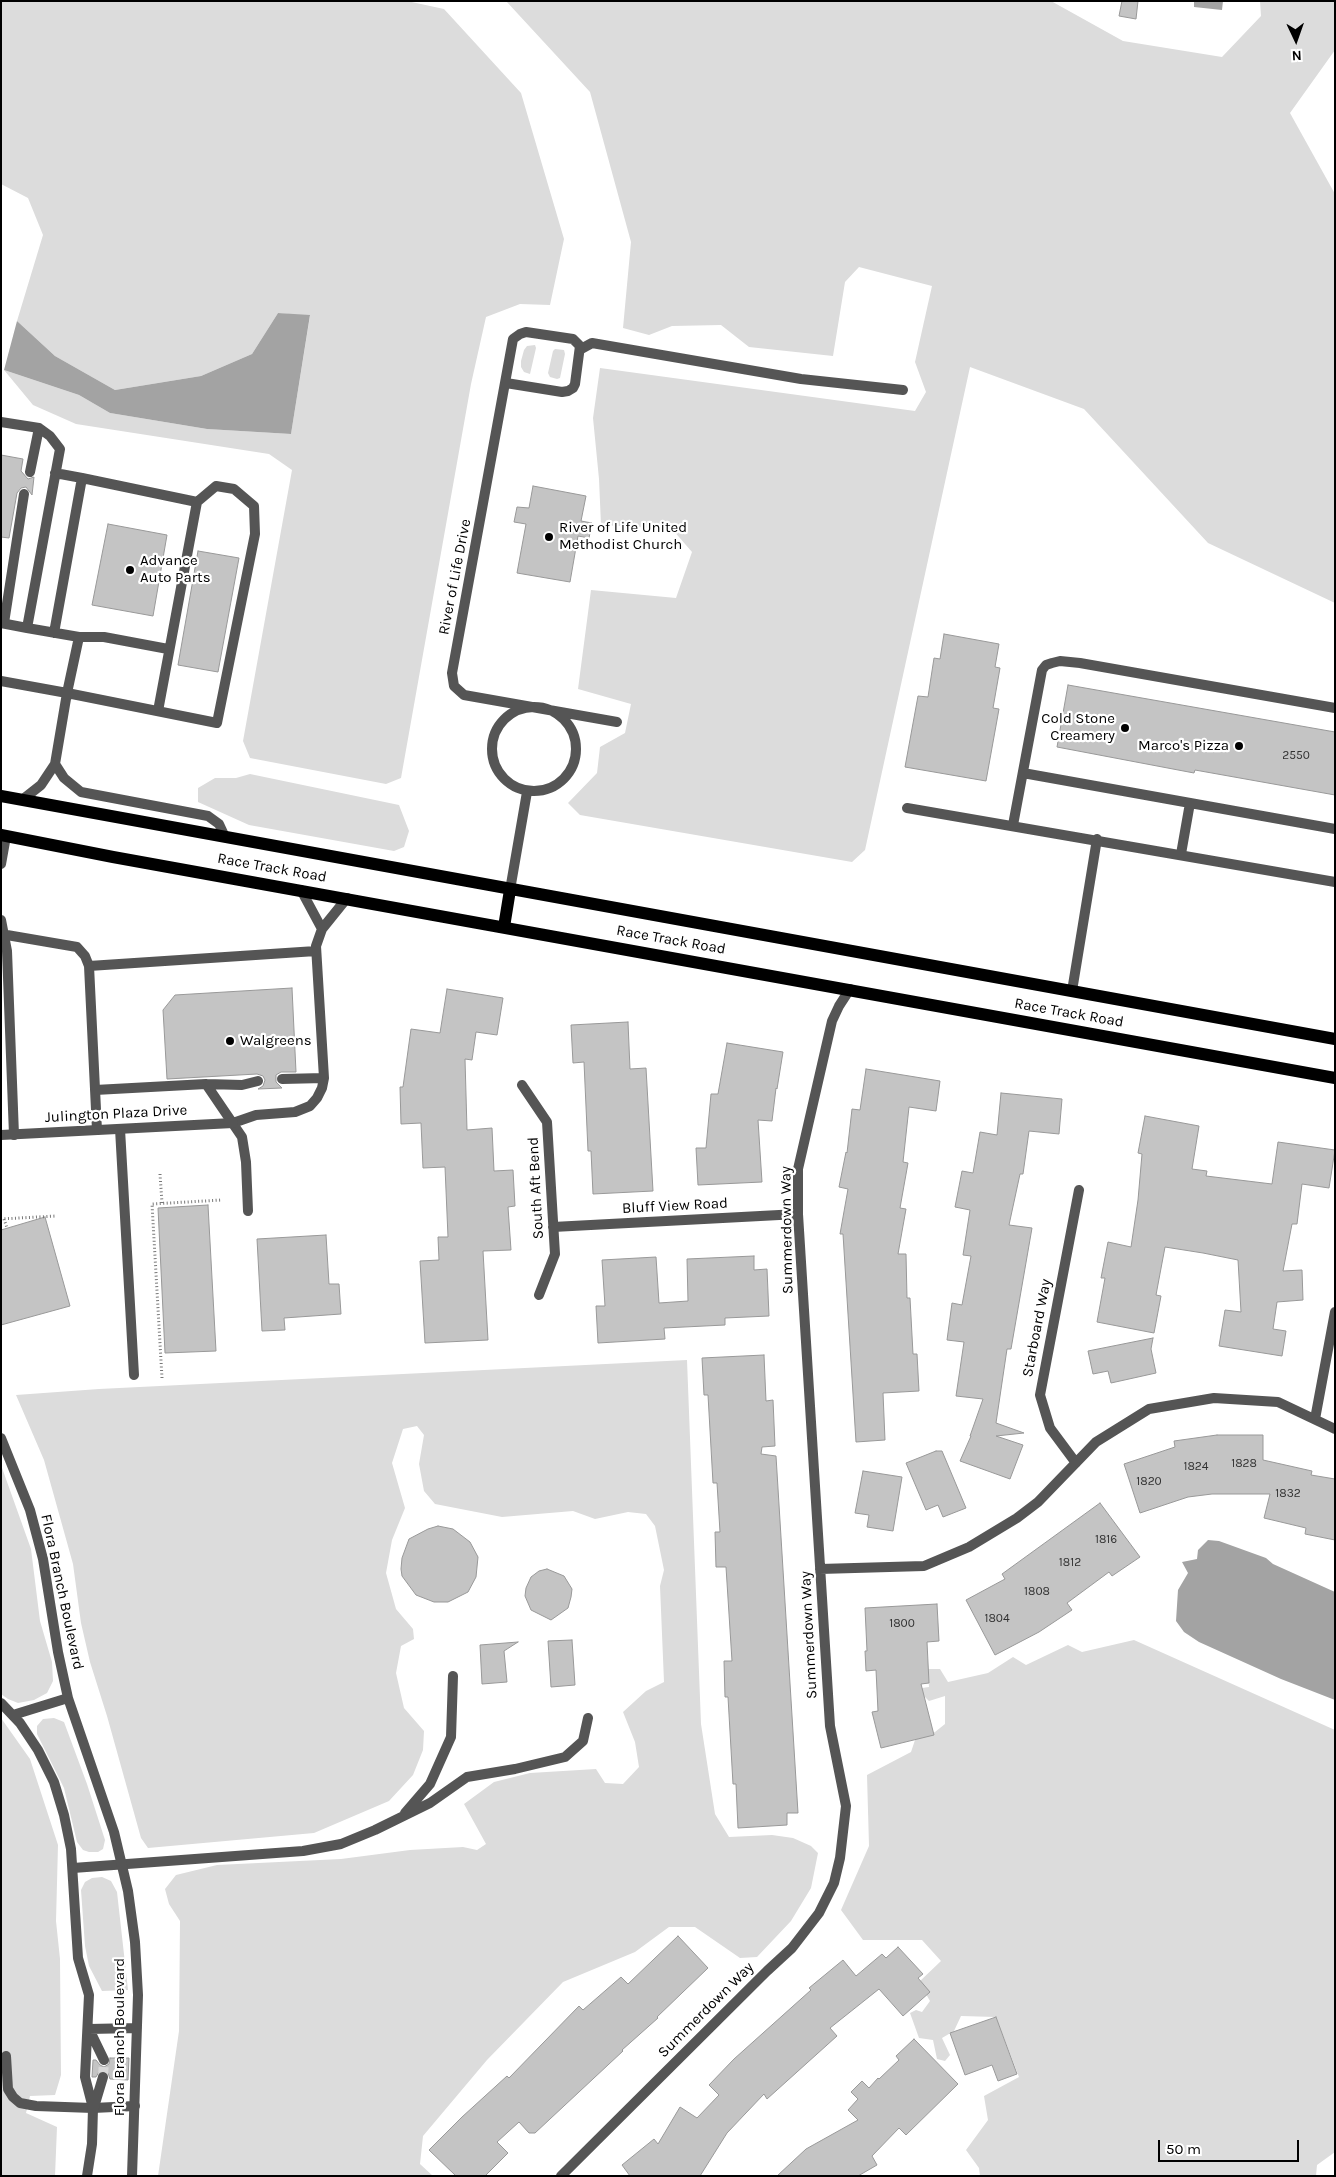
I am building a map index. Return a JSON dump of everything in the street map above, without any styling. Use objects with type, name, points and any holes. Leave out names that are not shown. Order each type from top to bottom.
[{"type":"main road","name":"Race Track Road","points":[[1,796],[1335,1039]]},
{"type":"main road","name":"Race Track Road","points":[[4,835],[1335,1078]]},
{"type":"main road","points":[[504,927],[510,890]]},
{"type":"street","name":"River of Life Drive","points":[[581,349],[579,342],[573,340],[526,332],[513,339],[452,678],[457,689],[464,695],[617,722]]},
{"type":"street","points":[[506,383],[562,392],[568,391],[575,384],[581,349],[592,343],[801,379],[904,390]]},
{"type":"street","points":[[1,422],[38,428],[50,436],[60,449],[27,628]]},
{"type":"street","points":[[30,472],[38,428]]},
{"type":"street","points":[[55,473],[197,502]]},
{"type":"street","points":[[54,633],[82,478]]},
{"type":"street","points":[[1,681],[217,723],[255,534],[254,506],[234,489],[216,486],[197,502],[168,649],[158,711]]},
{"type":"street","points":[[24,494],[3,623],[79,637],[104,637],[168,649]]},
{"type":"street","points":[[22,800],[41,785],[55,764],[79,637]]},
{"type":"street","points":[[1013,825],[1042,670],[1052,663],[1060,661],[1080,663],[1335,708]]},
{"type":"street","name":"River of Life Drive","points":[[542,708],[560,715],[569,723],[575,739],[575,758],[567,775],[555,786],[527,792],[513,786],[500,772],[493,753],[494,734],[502,720],[509,714],[520,710],[542,708]]},
{"type":"street","points":[[55,764],[64,778],[81,792],[208,816],[219,824],[225,837]]},
{"type":"street","points":[[1023,773],[1335,829]]},
{"type":"street","points":[[510,890],[527,792]]},
{"type":"street","points":[[1181,854],[1190,803]]},
{"type":"street","points":[[907,808],[1097,839],[1335,882]]},
{"type":"street","points":[[1,864],[4,835]]},
{"type":"street","points":[[1072,991],[1097,839]]},
{"type":"street","points":[[301,890],[322,929]]},
{"type":"street","points":[[282,1082],[324,1078],[316,951],[322,929],[347,898]]},
{"type":"street","points":[[1,920],[2,934],[7,951],[14,1135]]},
{"type":"street","points":[[2,934],[77,947],[85,956],[89,966],[97,1130]]},
{"type":"street","points":[[89,966],[316,951]]},
{"type":"street","name":"Summerdown Way","points":[[561,2176],[766,1971],[792,1948],[819,1913],[834,1883],[840,1858],[846,1806],[830,1726],[798,1214],[798,1169],[832,1021],[850,989]]},
{"type":"street","name":"Julington Plaza Drive","points":[[1,1136],[233,1123],[256,1115],[295,1112],[310,1106],[322,1088],[324,1078]]},
{"type":"street","points":[[95,1090],[206,1084],[258,1084]]},
{"type":"street","points":[[206,1084],[242,1137],[246,1162],[248,1211]]},
{"type":"street","name":"South Aft Bend","points":[[522,1085],[547,1122],[554,1254],[539,1295]]},
{"type":"street","points":[[120,1129],[134,1375]]},
{"type":"street","name":"Starboard Way","points":[[1076,1463],[1050,1428],[1040,1395],[1079,1190]]},
{"type":"street","name":"Bluff View Road","points":[[553,1227],[798,1214]]},
{"type":"street","points":[[1315,1419],[1335,1312]]},
{"type":"street","points":[[820,1569],[924,1566],[969,1547],[1017,1518],[1038,1502],[1096,1442],[1149,1409],[1214,1398],[1278,1402],[1335,1430]]},
{"type":"street","name":"Flora Branch Boulevard","points":[[1,1438],[30,1510],[43,1559],[58,1652],[68,1698],[114,1832],[122,1863],[135,1942],[137,2028],[132,2176]]},
{"type":"street","points":[[402,1816],[430,1784],[451,1737],[453,1676]]},
{"type":"street","points":[[13,1715],[68,1698]]},
{"type":"street","name":"Flora Branch Boulevard","points":[[1,1703],[13,1715],[38,1750],[54,1782],[64,1815],[73,1868],[78,1958],[89,1995],[89,2029],[85,2077],[93,2108],[92,2144],[87,2176]]},
{"type":"street","points":[[73,1868],[122,1863],[303,1852],[341,1844],[375,1830],[430,1803],[467,1776],[514,1769],[565,1757],[582,1741],[588,1718]]},
{"type":"street","points":[[104,2060],[89,2029],[137,2028]]},
{"type":"street","points":[[6,2056],[8,2089],[12,2097],[20,2103],[36,2106],[93,2108],[135,2106]]},
{"type":"street","points":[[93,2108],[103,2077]]},
{"type":"path","points":[[160,1174],[162,1203]]},
{"type":"path","points":[[162,1378],[152,1204],[222,1200]]},
{"type":"path","points":[[7,1228],[2,1219],[56,1216]]},
{"type":"shaded area","points":[[1,1],[407,1],[444,9],[521,93],[564,239],[550,305],[520,304],[486,317],[471,384],[401,778],[386,784],[250,758],[243,741],[292,470],[269,454],[76,424],[33,405],[4,370],[79,395],[110,413],[207,429],[291,434],[310,316],[278,313],[252,354],[201,376],[115,390],[55,356],[17,321],[43,235],[28,198],[1,184]]},
{"type":"shaded area","points":[[506,1],[1051,1],[1123,41],[1222,57],[1261,16],[1260,1],[1335,1],[1335,50],[1290,113],[1335,194],[1335,603],[1208,543],[1084,409],[970,367],[865,850],[852,862],[580,815],[568,803],[597,773],[600,747],[625,733],[631,704],[578,689],[591,590],[676,598],[692,552],[672,529],[601,525],[593,418],[600,368],[915,411],[926,392],[915,362],[932,286],[859,267],[845,282],[833,356],[749,347],[721,325],[672,326],[649,335],[623,328],[631,242],[590,92]]},
{"type":"shaded area","points":[[1194,1],[1223,1],[1222,10],[1194,7]]},
{"type":"shaded area","points":[[278,313],[310,315],[291,434],[207,429],[110,413],[79,395],[4,370],[17,321],[55,356],[115,390],[201,376],[252,354]]},
{"type":"shaded area","points":[[535,345],[530,374],[524,372],[521,367],[521,361],[527,346]]},
{"type":"shaded area","points":[[555,349],[564,350],[565,354],[560,378],[557,379],[550,377],[548,373]]},
{"type":"shaded area","points":[[250,774],[399,805],[409,831],[404,847],[394,851],[249,825],[198,802],[198,788],[215,778],[236,778]]},
{"type":"shaded area","points":[[687,1360],[701,1724],[715,1814],[729,1837],[772,1835],[793,1838],[811,1846],[818,1853],[811,1888],[791,1921],[757,1957],[740,1958],[695,1927],[669,1927],[635,1952],[563,1982],[487,2060],[423,2136],[420,2164],[433,2176],[158,2176],[179,2031],[180,1921],[169,1904],[165,1889],[176,1875],[217,1865],[341,1859],[410,1850],[463,1847],[477,1850],[486,1844],[464,1804],[494,1782],[530,1773],[596,1769],[605,1783],[623,1784],[639,1767],[635,1742],[623,1712],[646,1691],[664,1682],[660,1586],[664,1570],[655,1526],[646,1514],[628,1512],[595,1519],[573,1511],[502,1517],[435,1504],[424,1491],[419,1464],[424,1435],[417,1426],[403,1429],[392,1463],[405,1508],[392,1540],[386,1573],[396,1609],[413,1629],[414,1639],[401,1646],[396,1673],[404,1708],[424,1731],[423,1750],[413,1775],[389,1801],[314,1833],[148,1848],[141,1838],[90,1662],[81,1623],[73,1564],[44,1460],[16,1395],[99,1389]]},
{"type":"shaded area","points":[[1,1465],[31,1549],[40,1621],[52,1662],[53,1681],[47,1693],[34,1700],[18,1703],[1,1694]]},
{"type":"shaded area","points":[[1208,1540],[1219,1541],[1266,1558],[1273,1564],[1335,1592],[1335,1700],[1281,1679],[1199,1642],[1184,1632],[1176,1621],[1178,1590],[1188,1573],[1182,1562],[1197,1559],[1198,1550]]},
{"type":"shaded area","points":[[1134,1640],[1335,1730],[1335,2152],[1317,2165],[1316,2176],[980,2176],[979,2168],[966,2150],[988,2120],[984,2096],[1019,2077],[996,2017],[961,2016],[954,2031],[942,2038],[950,2055],[945,2061],[937,2059],[933,2040],[919,2038],[910,2013],[916,2010],[922,2012],[930,2001],[919,1982],[941,1961],[922,1940],[863,1940],[841,1910],[869,1846],[867,1775],[911,1752],[915,1740],[935,1732],[945,1724],[945,1696],[929,1701],[923,1695],[922,1688],[929,1687],[928,1669],[940,1669],[948,1682],[988,1673],[1013,1657],[1026,1665],[1068,1645],[1082,1652]]},
{"type":"shaded area","points":[[1,1718],[30,1759],[58,1845],[56,1921],[60,1959],[61,2075],[55,2095],[30,2096],[26,2113],[57,2127],[55,2176],[1,2176]]},
{"type":"shaded area","points":[[54,1718],[64,1722],[87,1784],[105,1840],[103,1849],[98,1852],[83,1850],[77,1842],[64,1788],[37,1734],[37,1726],[43,1719]]},
{"type":"shaded area","points":[[102,1877],[111,1881],[117,1892],[128,1990],[102,1991],[89,1966],[85,1946],[81,1890],[85,1882],[92,1878]]},
{"type":"building","points":[[1122,1],[1138,1],[1136,19],[1119,16]]},
{"type":"building","points":[[1,455],[23,459],[21,471],[28,479],[34,477],[32,495],[26,487],[21,488],[17,493],[9,538],[1,537]]},
{"type":"building","points":[[533,486],[586,496],[581,521],[592,523],[589,538],[578,536],[570,582],[517,573],[526,524],[514,522],[517,507],[529,508]]},
{"type":"building","name":"Advance Auto Parts","points":[[108,524],[167,535],[153,616],[92,605]]},
{"type":"building","points":[[198,551],[239,558],[218,672],[178,665]]},
{"type":"building","points":[[944,634],[999,644],[995,667],[1000,668],[993,708],[999,709],[986,781],[905,767],[918,696],[928,697],[934,658],[940,659]]},
{"type":"building","points":[[1068,685],[1335,732],[1335,795],[1195,770],[1194,773],[1057,747]]},
{"type":"building","name":"Walgreens","points":[[292,988],[296,1072],[281,1072],[276,1075],[276,1082],[282,1088],[258,1089],[263,1086],[265,1080],[263,1076],[257,1074],[167,1079],[163,1010],[175,995]]},
{"type":"building","points":[[447,989],[503,998],[497,1035],[476,1032],[472,1060],[465,1059],[467,1130],[492,1128],[494,1171],[513,1170],[515,1206],[508,1207],[511,1250],[483,1251],[488,1340],[425,1343],[420,1261],[439,1260],[438,1237],[448,1237],[445,1167],[423,1168],[421,1123],[401,1124],[400,1087],[403,1087],[411,1029],[440,1033]]},
{"type":"building","points":[[628,1022],[630,1069],[646,1068],[653,1191],[593,1194],[591,1151],[588,1151],[584,1062],[573,1063],[571,1025]]},
{"type":"building","points":[[727,1043],[783,1052],[772,1121],[758,1120],[762,1182],[698,1185],[696,1148],[706,1148],[711,1094],[718,1094]]},
{"type":"building","points":[[866,1069],[940,1081],[936,1111],[909,1107],[903,1162],[908,1163],[900,1208],[906,1209],[898,1254],[906,1254],[907,1298],[910,1298],[913,1354],[917,1354],[919,1391],[883,1393],[885,1440],[856,1442],[843,1234],[840,1234],[848,1189],[839,1187],[847,1153],[852,1109],[860,1110]]},
{"type":"building","points":[[1001,1093],[1062,1099],[1059,1134],[1029,1131],[1023,1174],[1020,1174],[1009,1225],[1032,1228],[1011,1349],[1007,1349],[996,1423],[1024,1433],[996,1436],[1023,1445],[1010,1479],[960,1461],[971,1436],[983,1399],[956,1396],[964,1342],[947,1340],[952,1303],[962,1305],[971,1256],[963,1255],[970,1210],[955,1207],[962,1171],[973,1173],[980,1132],[997,1135]]},
{"type":"building","points":[[1145,1116],[1199,1126],[1192,1169],[1207,1171],[1206,1176],[1272,1184],[1278,1142],[1335,1150],[1329,1188],[1302,1184],[1297,1224],[1292,1224],[1283,1271],[1302,1270],[1303,1300],[1277,1302],[1273,1329],[1286,1331],[1282,1356],[1219,1346],[1225,1310],[1241,1312],[1238,1260],[1203,1253],[1165,1247],[1156,1295],[1161,1296],[1154,1333],[1097,1322],[1105,1278],[1101,1278],[1108,1242],[1131,1247],[1142,1154],[1138,1153]]},
{"type":"building","points":[[208,1205],[216,1351],[165,1353],[158,1208]]},
{"type":"building","points":[[45,1217],[70,1306],[1,1325],[1,1230]]},
{"type":"building","points":[[326,1235],[329,1284],[339,1284],[341,1314],[284,1318],[285,1330],[262,1331],[257,1239]]},
{"type":"building","points":[[754,1256],[754,1270],[767,1269],[769,1316],[725,1318],[725,1325],[664,1328],[665,1339],[598,1343],[596,1306],[605,1306],[602,1260],[656,1257],[659,1303],[688,1301],[687,1259]]},
{"type":"building","points":[[1153,1338],[1151,1349],[1156,1373],[1111,1383],[1108,1371],[1093,1374],[1088,1351]]},
{"type":"building","points":[[764,1355],[766,1401],[773,1400],[775,1446],[762,1447],[761,1454],[776,1456],[798,1813],[787,1813],[787,1825],[738,1828],[736,1784],[733,1784],[728,1697],[725,1697],[724,1661],[732,1661],[726,1567],[716,1567],[715,1532],[720,1532],[717,1483],[713,1483],[708,1395],[704,1395],[702,1358]]},
{"type":"building","points":[[1217,1435],[1263,1435],[1263,1460],[1312,1471],[1311,1475],[1335,1479],[1335,1540],[1305,1534],[1306,1528],[1264,1518],[1270,1494],[1212,1494],[1188,1497],[1140,1513],[1124,1464],[1175,1447],[1174,1441]]},
{"type":"building","points":[[936,1451],[942,1451],[966,1508],[943,1517],[938,1505],[926,1510],[906,1463]]},
{"type":"building","points":[[863,1471],[902,1477],[893,1531],[867,1527],[869,1515],[855,1513]]},
{"type":"building","points":[[1100,1503],[1140,1557],[1112,1576],[1109,1572],[1067,1603],[1072,1610],[1039,1632],[995,1655],[966,1600],[1005,1579],[1002,1574]]},
{"type":"building","points":[[438,1526],[453,1529],[470,1542],[478,1557],[476,1577],[468,1592],[448,1602],[434,1602],[416,1595],[402,1576],[401,1569],[402,1558],[409,1539]]},
{"type":"building","points":[[547,1569],[564,1576],[572,1589],[568,1608],[551,1620],[531,1610],[525,1596],[531,1577],[539,1571]]},
{"type":"building","points":[[937,1604],[939,1641],[927,1642],[929,1683],[921,1684],[934,1735],[881,1748],[872,1712],[878,1711],[876,1670],[866,1671],[865,1608]]},
{"type":"building","points":[[572,1640],[575,1685],[551,1687],[548,1641]]},
{"type":"building","points":[[518,1642],[504,1651],[507,1682],[482,1684],[480,1645]]},
{"type":"building","points":[[678,1936],[708,1968],[658,2018],[535,2133],[529,2133],[519,2122],[497,2142],[508,2153],[485,2176],[456,2176],[429,2150],[507,2076],[509,2078],[579,2006],[583,2010],[621,1977],[628,1984]]},
{"type":"building","points":[[898,1947],[923,1974],[918,1978],[930,1992],[903,2016],[879,1989],[830,2028],[837,2036],[767,2099],[764,2094],[727,2133],[700,2176],[630,2176],[622,2165],[654,2139],[658,2144],[680,2107],[697,2118],[719,2095],[709,2085],[734,2059],[811,1990],[809,1988],[843,1960],[856,1976],[882,1954],[886,1958]]},
{"type":"building","points":[[996,2017],[1017,2074],[998,2081],[992,2065],[965,2075],[950,2033]]},
{"type":"building","points":[[914,2039],[958,2084],[906,2135],[899,2128],[872,2156],[877,2165],[858,2176],[777,2176],[806,2149],[858,2120],[848,2110],[858,2099],[851,2092],[862,2081],[869,2088],[899,2060],[896,2056]]},
{"type":"building","points":[[110,2058],[129,2058],[128,2080],[110,2079],[108,2073],[104,2070],[99,2072],[96,2077],[92,2077],[93,2060],[96,2060],[104,2067],[109,2064]]},
{"type":"tunnel","points":[[103,2077],[104,2060]]},
{"type":"place","name":"River of Life United Methodist Church","points":[[549,537]]},
{"type":"place","name":"Advance Auto Parts","points":[[130,570]]},
{"type":"place","name":"Cold Stone Creamery","points":[[1125,728]]},
{"type":"place","name":"Marco's Pizza","points":[[1239,746]]},
{"type":"place","name":"Walgreens","points":[[230,1041]]}]
